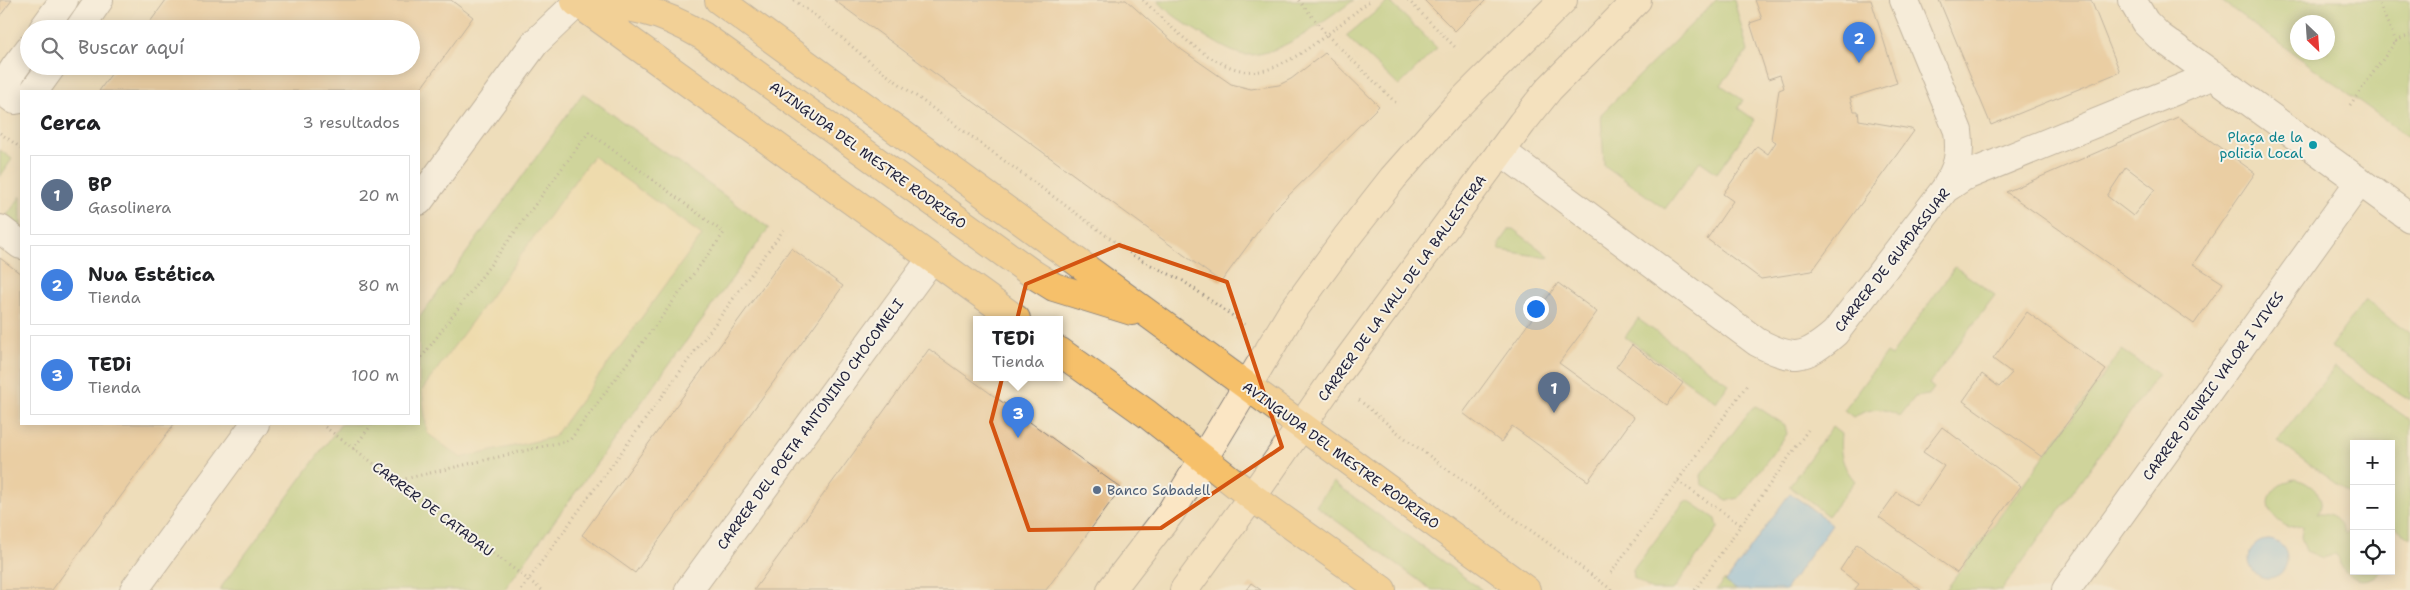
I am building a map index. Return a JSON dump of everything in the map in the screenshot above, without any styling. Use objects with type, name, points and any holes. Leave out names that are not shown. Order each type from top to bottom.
[{"type":"main road","name":"AVINGUDA DEL MESTRE RODRIGO","points":[[719,0],[1526,590]]},
{"type":"main road","name":"AVINGUDA DEL MESTRE RODRIGO","points":[[575,1],[638,8],[662,14],[704,36],[1033,274],[1054,286],[1156,320]]},
{"type":"main road","points":[[575,1],[1012,316]]},
{"type":"main road","points":[[1063,354],[1204,458],[1252,497],[1382,590]]},
{"type":"street","points":[[50,20],[64,0]]},
{"type":"street","points":[[85,20],[99,0]]},
{"type":"street","points":[[1111,590],[1171,512],[1292,312],[1393,178],[1454,109],[1564,0]]},
{"type":"street","name":"CARRER DE LA VALL DE LA BALLESTERA","points":[[1184,590],[1252,497],[1338,373],[1501,151],[1549,89],[1637,0]]},
{"type":"street","points":[[1904,0],[1958,132],[1960,153],[1956,171],[1945,189]]},
{"type":"street","points":[[2132,0],[2145,22],[2159,36],[2410,218]]},
{"type":"street","points":[[420,200],[535,43],[575,1]]},
{"type":"street","points":[[20,61],[7,79],[5,86],[8,95],[15,100],[20,99]]},
{"type":"street","points":[[35,90],[46,75]]},
{"type":"street","name":"CARRER DE GUADASSUAR","points":[[1501,151],[1756,342],[1779,353],[1800,355],[1816,349],[1834,333],[1945,189],[1963,177],[2214,75]]},
{"type":"street","name":"CARRER D'ENRIC VALOR I VIVES","points":[[2066,590],[2360,182]]},
{"type":"street","points":[[0,229],[20,244]]},
{"type":"street","name":"CARRER DEL POETA ANTONINO CHOCOMELI","points":[[689,590],[932,258]]},
{"type":"street","points":[[134,590],[254,425]]},
{"type":"path","points":[[794,0],[818,17],[875,66],[1137,258],[1183,281],[1219,305]]},
{"type":"path","points":[[1143,0],[1174,30],[1208,55],[1243,72],[1260,71],[1278,65],[1298,54],[1371,0]]},
{"type":"path","points":[[1299,0],[1326,34],[1398,104]]},
{"type":"path","points":[[1408,0],[1455,47]]},
{"type":"path","points":[[2377,0],[2396,41]]},
{"type":"path","points":[[2350,105],[2396,41],[2410,35]]},
{"type":"path","points":[[396,481],[570,440],[724,233],[589,132],[420,360]]},
{"type":"path","points":[[0,133],[20,147]]},
{"type":"path","points":[[521,590],[784,229]]},
{"type":"path","points":[[1611,573],[1747,385]]},
{"type":"path","points":[[1352,395],[1396,432],[1612,590]]},
{"type":"path","points":[[353,449],[371,425]]},
{"type":"path","name":"CARRER DE CATADAU","points":[[325,427],[542,590]]},
{"type":"path","points":[[1695,590],[1808,430]]},
{"type":"path","points":[[1678,481],[1741,525]]},
{"type":"highlighted area","points":[[1119,245],[1227,282],[1282,447],[1161,528],[1029,530],[991,422],[1026,284]]},
{"type":"green space","points":[[1157,0],[1354,0],[1300,37],[1269,51],[1254,55],[1241,54],[1222,46],[1179,19]]},
{"type":"green space","points":[[1716,0],[1734,0],[1748,51],[1721,85],[1743,100],[1738,108],[1755,120],[1717,173],[1700,161],[1665,209],[1604,165],[1601,114]]},
{"type":"green space","points":[[2220,0],[2410,0],[2410,138],[2303,60],[2335,60],[2335,15],[2290,15],[2290,51]]},
{"type":"green space","points":[[1389,1],[1437,48],[1399,86],[1346,36]]},
{"type":"green space","points":[[583,93],[769,228],[504,590],[219,590],[340,425],[420,425],[420,317]]},
{"type":"green space","points":[[0,150],[12,159],[0,177]]},
{"type":"green space","points":[[20,197],[20,227],[7,215]]},
{"type":"green space","points":[[1510,229],[1513,229],[1549,256],[1548,258],[1500,250],[1499,244]]},
{"type":"green space","points":[[1955,267],[1995,295],[1929,384],[1934,388],[1929,395],[1915,397],[1900,416],[1876,409],[1853,417],[1844,410],[1886,353],[1891,356]]},
{"type":"green space","points":[[2365,300],[2410,333],[2410,400],[2330,347]]},
{"type":"green space","points":[[1638,319],[1729,384],[1716,402],[1625,337]]},
{"type":"green space","points":[[2122,350],[2158,374],[2002,590],[1946,590]]},
{"type":"green space","points":[[2335,367],[2410,420],[2410,538],[2395,527],[2395,440],[2350,440],[2350,494],[2277,441]]},
{"type":"green space","points":[[1756,406],[1785,425],[1787,434],[1739,498],[1727,500],[1702,484],[1701,475],[1752,408]]},
{"type":"green space","points":[[1832,427],[1841,434],[1842,459],[1855,481],[1828,516],[1789,486]]},
{"type":"green space","points":[[2295,479],[2307,483],[2320,497],[2320,508],[2317,514],[2335,518],[2345,534],[2350,530],[2350,575],[2377,575],[2360,580],[2354,578],[2348,574],[2343,569],[2336,554],[2323,558],[2306,551],[2301,537],[2303,525],[2288,527],[2279,521],[2270,507],[2269,500],[2272,493],[2285,482]]},
{"type":"green space","points":[[1333,482],[1482,590],[1432,590],[1316,506]]},
{"type":"green space","points":[[1688,500],[1716,519],[1718,528],[1673,590],[1652,590],[1634,578],[1633,570],[1684,502]]},
{"type":"green space","points":[[1724,580],[1737,590],[1716,590]]},
{"type":"sand","points":[[593,156],[702,235],[554,437],[461,458],[427,433],[422,390]]},
{"type":"water","points":[[1790,493],[1832,524],[1785,590],[1737,590],[1726,582]]},
{"type":"water","points":[[2268,540],[2282,545],[2287,559],[2282,573],[2268,578],[2254,573],[2249,559],[2254,545]]},
{"type":"building","points":[[0,0],[12,0],[0,16]]},
{"type":"building","points":[[166,0],[451,0],[473,17],[420,90],[100,90],[111,75],[420,75],[420,20],[152,20]]},
{"type":"building","points":[[834,0],[1126,0],[1182,50],[1231,84],[1251,89],[1279,85],[1291,79],[1325,53],[1379,106],[1273,211],[1221,282]]},
{"type":"building","points":[[1424,0],[1486,0],[1455,31]]},
{"type":"building","points":[[1755,0],[1871,0],[1897,83],[1850,98],[1854,111],[1858,111],[1859,120],[1914,131],[1812,271],[1761,279],[1707,239],[1733,201],[1723,194],[1757,146],[1768,154],[1776,142],[1771,139],[1779,90],[1784,88],[1780,75],[1768,79],[1750,23],[1762,19]]},
{"type":"building","points":[[1939,0],[2091,0],[2120,72],[1991,125]]},
{"type":"building","points":[[2178,117],[2255,173],[2193,264],[2223,283],[2194,324],[2006,192]],"holes":[[[2126,167],[2155,189],[2133,216],[2107,196]]]},
{"type":"building","points":[[791,248],[843,286],[635,573],[582,535]]},
{"type":"building","points":[[0,258],[20,273],[20,425],[173,425],[52,590],[0,590]]},
{"type":"building","points":[[1558,283],[1597,312],[1559,363],[1634,417],[1588,481],[1512,426],[1501,442],[1463,413]]},
{"type":"building","points":[[2027,312],[2106,370],[2042,457],[1963,401],[1982,374],[1999,387],[2012,373],[1993,359]]},
{"type":"building","points":[[1632,345],[1683,383],[1667,405],[1616,367]]},
{"type":"building","points":[[929,349],[1121,488],[1046,590],[754,590]]},
{"type":"building","points":[[1942,427],[2021,486],[1957,573],[1879,517],[1897,492],[1917,506],[1944,466],[1923,452]]},
{"type":"building","points":[[1857,544],[1921,590],[1854,590],[1859,584],[1840,570]]},
{"type":"building","points":[[1251,583],[1261,590],[1246,590]]},
{"type":"place","name":"Nua Estética","points":[[1859,63]]},
{"type":"place","name":"Plaça de la policia Local","points":[[2313,145]]},
{"type":"place","name":"BP","points":[[1554,413]]},
{"type":"place","name":"TEDi","points":[[1018,438]]},
{"type":"place","name":"Banco Sabadell","points":[[1097,490]]}]
